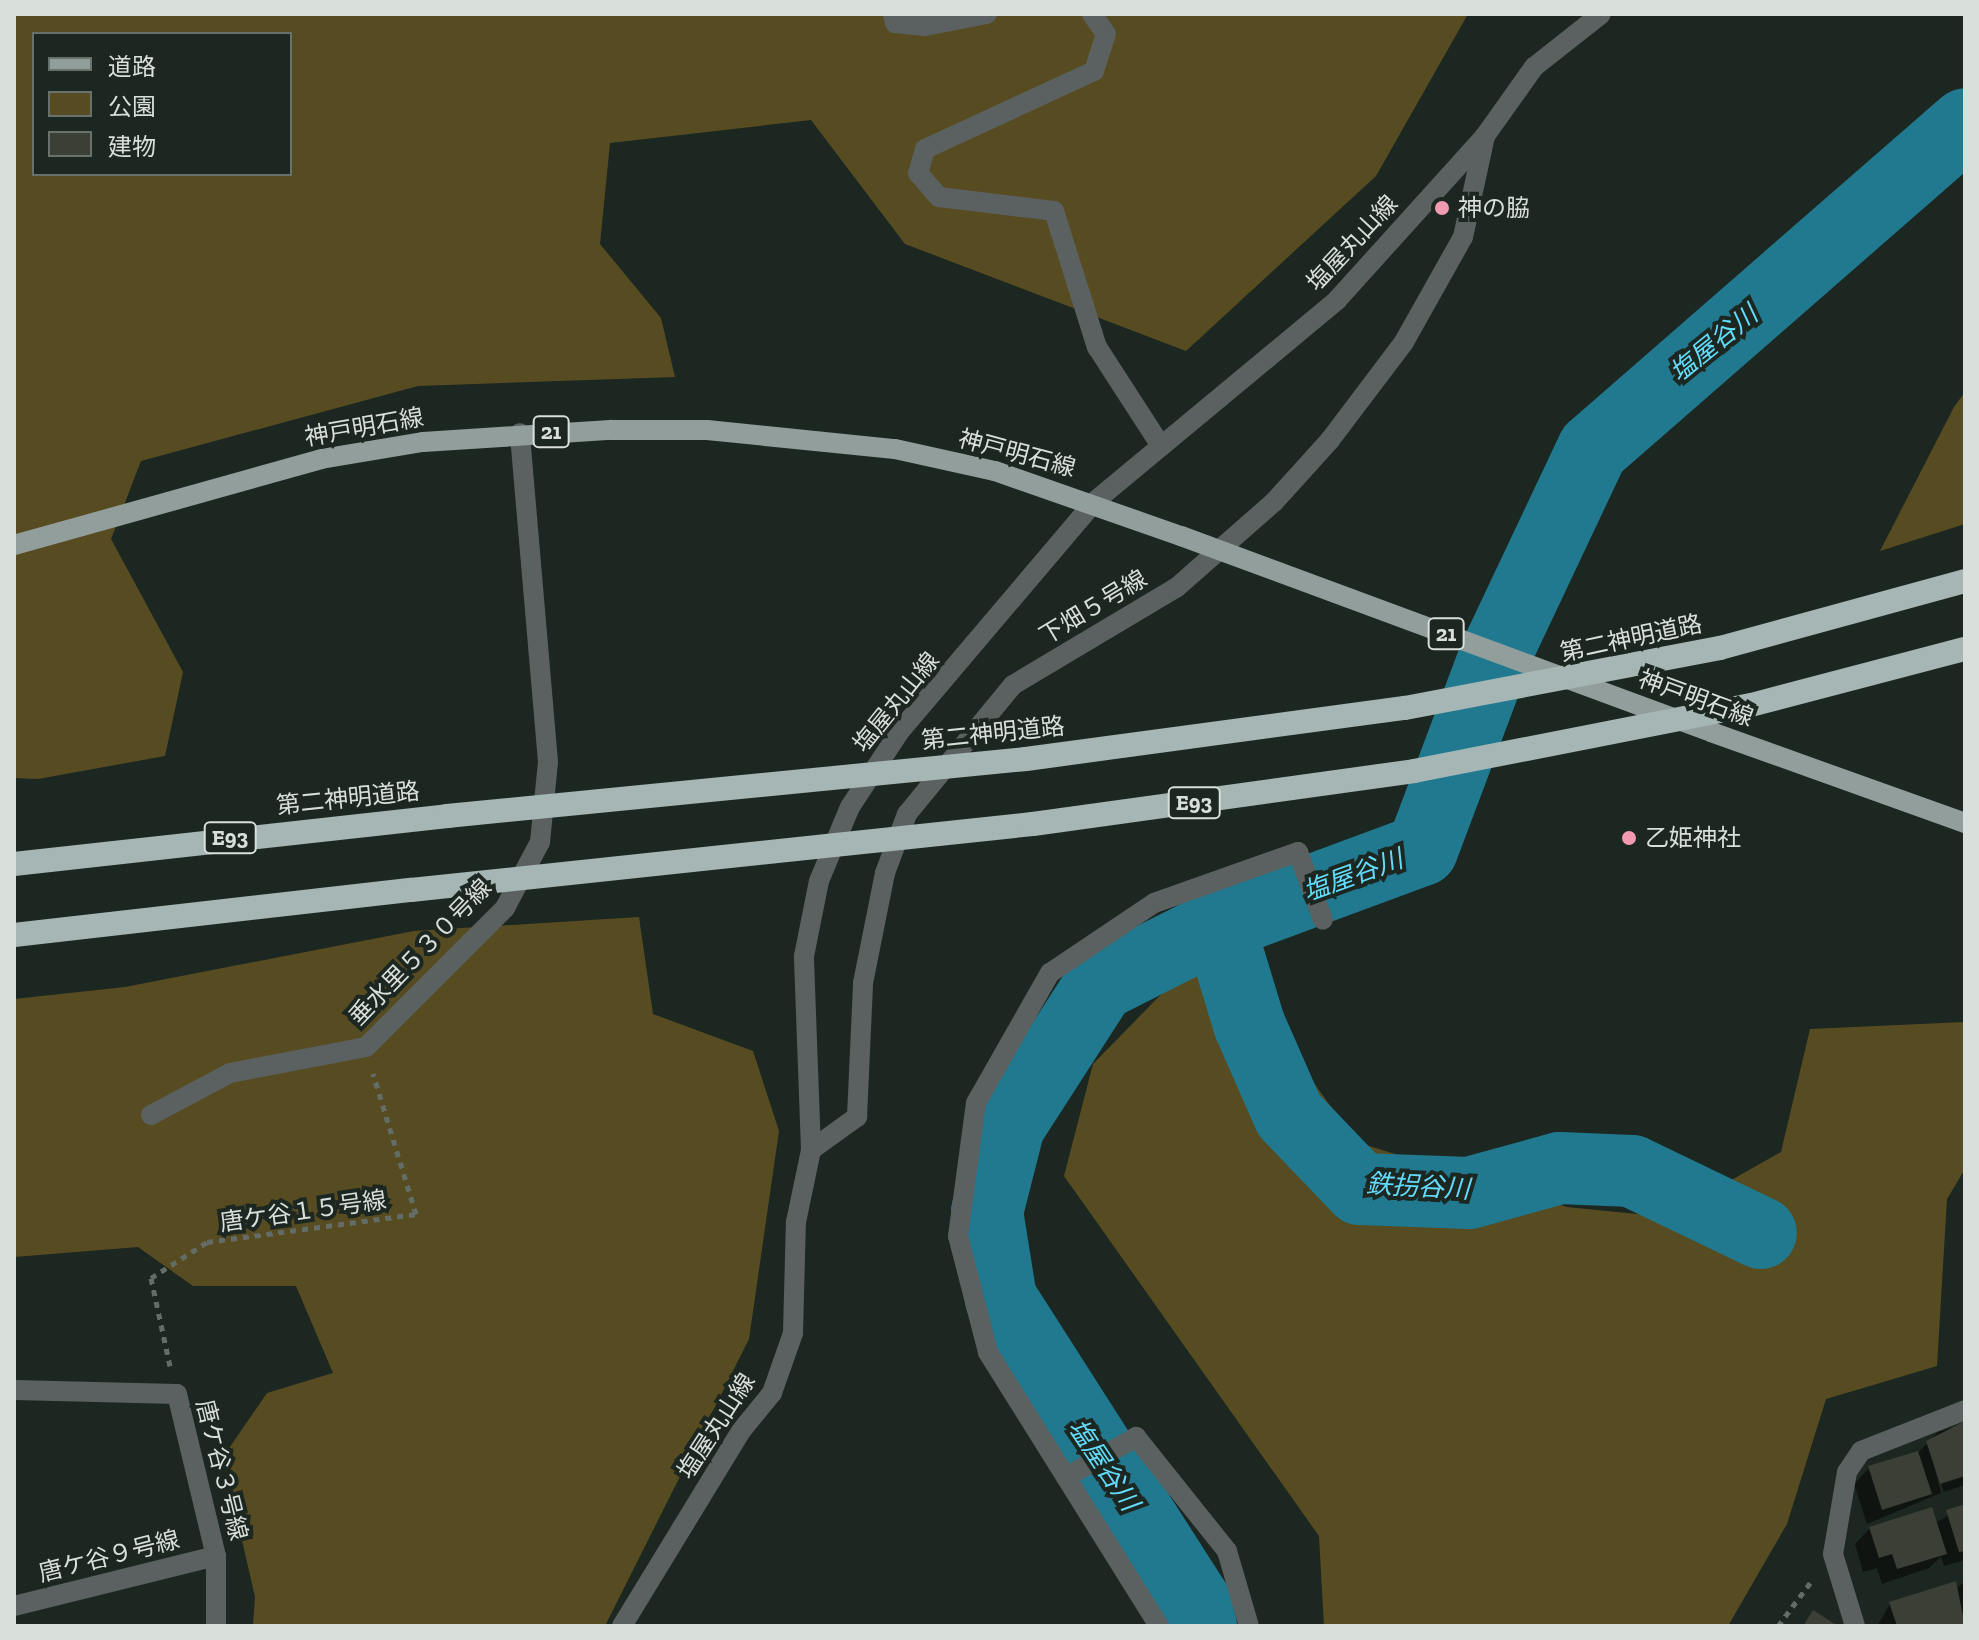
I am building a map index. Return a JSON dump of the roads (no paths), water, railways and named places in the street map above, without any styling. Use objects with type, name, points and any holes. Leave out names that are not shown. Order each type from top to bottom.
[{"type":"highway","name":"第二神明道路","points":[[14,864],[447,816],[1026,759],[1389,711],[1720,648],[1965,581]]},
{"type":"highway","name":"E93","points":[[17,935],[1033,824],[1414,771],[1751,705],[1965,649]]},
{"type":"main road","name":"神戸明石線","points":[[14,545],[321,459],[520,433],[707,430],[895,449],[1094,502],[1711,732],[1965,823]]},
{"type":"street","points":[[893,14],[895,23],[925,26],[987,14]]},
{"type":"street","points":[[1092,14],[1106,34],[1094,71],[925,149],[918,173],[939,197],[1054,211],[1097,347],[1161,446]]},
{"type":"street","name":"塩屋丸山線","points":[[622,1626],[741,1431],[772,1393],[793,1333],[796,1222],[811,1150],[804,956],[819,881],[850,807],[900,731],[1094,502],[1337,300],[1485,136],[1534,67],[1601,14]]},
{"type":"street","name":"下畑５号線","points":[[811,1150],[857,1117],[863,983],[885,873],[907,814],[1013,685],[1176,588],[1274,502],[1330,440],[1404,342],[1463,237],[1485,136]]},
{"type":"street","name":"垂水里５３０号線","points":[[151,1115],[230,1073],[366,1047],[505,908],[540,842],[548,762],[520,433]]},
{"type":"street","points":[[1159,1626],[988,1352],[958,1236],[976,1103],[1050,973],[1154,903],[1298,852],[1323,920]]},
{"type":"street","name":"唐ケ谷３号線","points":[[14,1390],[177,1394],[216,1556],[216,1626]]},
{"type":"street","points":[[1855,1626],[1833,1554],[1847,1472],[1861,1451],[1965,1410]]},
{"type":"street","points":[[1066,1477],[1136,1437],[1227,1551],[1249,1626]]},
{"type":"street","name":"唐ケ谷９号線","points":[[14,1606],[216,1556]]},
{"type":"waterway","name":"塩屋谷川","points":[[1201,1626],[1195,1602],[1001,1299],[987,1212],[1009,1126],[1100,985],[1219,925],[1422,850],[1495,656],[1593,449],[1965,124]]},
{"type":"waterway","name":"鉄拐谷川","points":[[1219,925],[1249,1024],[1289,1115],[1360,1189],[1469,1193],[1560,1168],[1632,1171],[1761,1233]]},
{"type":"place","name":"神の脇","points":[[1442,208]]},
{"type":"place","name":"乙姫神社","points":[[1629,838]]}]
